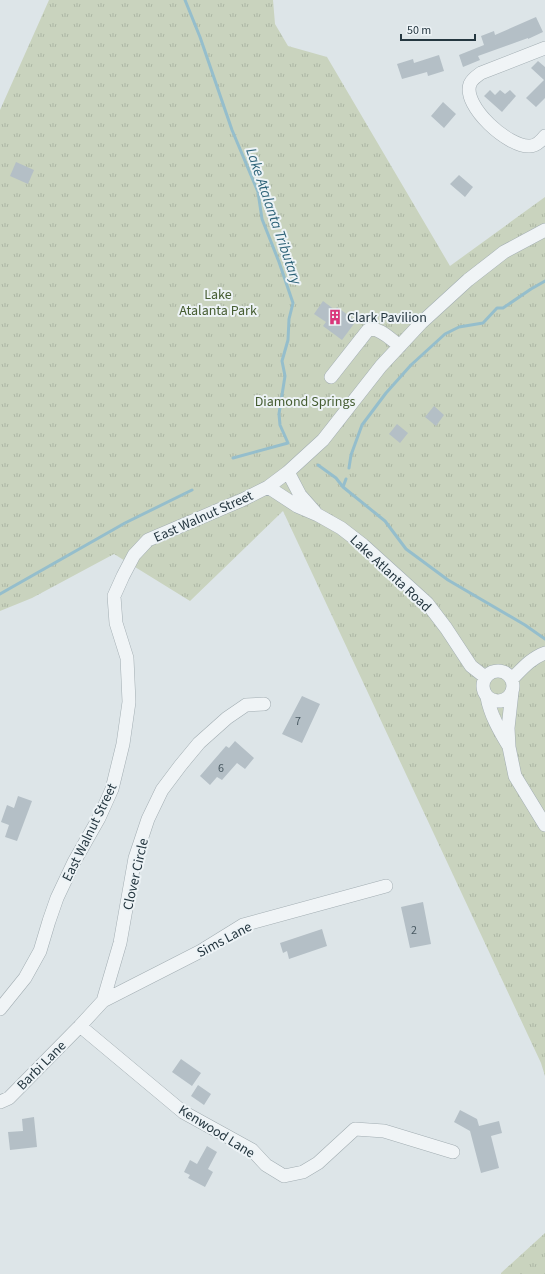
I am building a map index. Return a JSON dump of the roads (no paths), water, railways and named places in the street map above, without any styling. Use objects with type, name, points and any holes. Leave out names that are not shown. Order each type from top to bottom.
[{"type":"street","points":[[543,139],[530,146],[522,146],[508,140],[488,122],[472,103],[470,84],[475,77],[481,73],[545,48]]},
{"type":"street","name":"East Walnut Street","points":[[0,1009],[25,978],[40,951],[48,920],[57,898],[74,862],[99,818],[112,789],[123,744],[129,702],[127,658],[116,623],[114,596],[134,556],[148,540],[242,500],[268,487],[288,472],[322,440],[381,366],[421,323],[468,280],[504,252],[545,230]]},
{"type":"street","points":[[331,377],[368,330],[377,330],[400,346]]},
{"type":"street","name":"Lake Atlanta Road","points":[[288,472],[300,495],[318,515]]},
{"type":"street","name":"Lake Atlanta Road","points":[[268,487],[297,506],[318,515],[341,528],[363,545],[427,603],[446,628],[471,666],[485,678]]},
{"type":"street","points":[[487,697],[496,701],[501,701],[510,696],[512,685],[526,664],[538,655],[545,653]]},
{"type":"street","points":[[509,746],[499,731],[482,687],[488,674],[498,670],[507,673],[512,685],[508,728],[509,746],[515,776],[545,825]]},
{"type":"street","name":"Clover Circle","points":[[103,1001],[120,943],[135,858],[148,819],[162,790],[199,743],[227,718],[246,705],[264,704]]},
{"type":"street","name":"Sims Lane","points":[[80,1026],[103,1001],[200,952],[244,925],[386,886]]},
{"type":"street","name":"Barbi Lane","points":[[0,1102],[9,1098],[80,1026]]},
{"type":"street","name":"Kenwood Lane","points":[[80,1026],[183,1112],[252,1150],[266,1165],[284,1176],[303,1172],[318,1163],[355,1129],[384,1131],[453,1152]]},
{"type":"waterway","name":"Lake Atalanta Tributary","points":[[185,0],[200,37],[232,130],[258,192],[262,219],[293,303],[289,319],[288,340],[282,361],[285,376],[279,414],[280,425],[288,443],[233,458]]},
{"type":"waterway","points":[[349,468],[351,455],[362,425],[386,393],[411,365],[445,334],[459,327],[483,323],[497,308],[503,308],[545,281]]},
{"type":"waterway","name":"Lake Atalanta Tributary","points":[[318,465],[336,478],[343,487],[385,521],[406,549],[448,580],[525,625],[545,639]]},
{"type":"waterway","name":"Lake Atalanta Tributary","points":[[343,487],[346,479]]},
{"type":"waterway","points":[[0,594],[125,523],[192,490]]},
{"type":"place","name":"Clark Pavilion","points":[[335,317]]},
{"type":"park label","name":"Lake Atalanta Park","points":[[218,302]]},
{"type":"park label","name":"Diamond Springs","points":[[305,401]]}]
